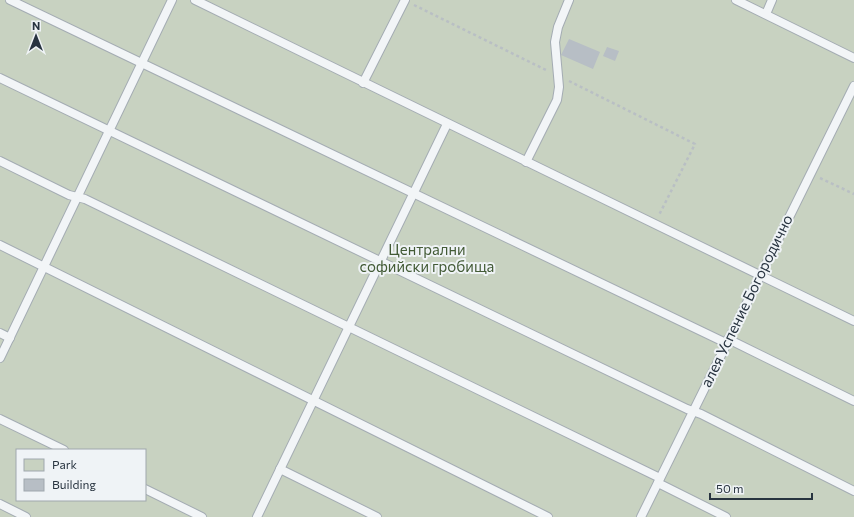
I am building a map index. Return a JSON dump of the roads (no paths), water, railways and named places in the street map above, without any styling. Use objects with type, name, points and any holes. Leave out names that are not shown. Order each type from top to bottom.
[{"type":"lane","points":[[10,0],[413,193],[854,401]]},
{"type":"lane","points":[[0,358],[172,0]]},
{"type":"lane","points":[[195,0],[854,321]]},
{"type":"lane","points":[[526,162],[557,100],[559,87],[555,42],[558,27],[569,0]]},
{"type":"lane","points":[[736,0],[854,58]]},
{"type":"lane","points":[[766,14],[772,0]]},
{"type":"lane","points":[[363,83],[408,2]]},
{"type":"lane","points":[[0,78],[380,262],[693,411],[854,491]]},
{"type":"lane","name":"алея Успение Богородично","points":[[641,517],[854,86]]},
{"type":"lane","points":[[257,517],[447,124]]},
{"type":"lane","points":[[0,162],[69,195],[85,199],[349,327],[659,481],[726,517]]},
{"type":"lane","points":[[0,245],[548,517]]},
{"type":"lane","points":[[0,333],[10,338]]},
{"type":"lane","points":[[0,419],[62,449]]},
{"type":"lane","points":[[280,469],[377,517]]},
{"type":"lane","points":[[146,489],[202,517]]},
{"type":"lane","points":[[0,504],[26,517]]},
{"type":"park label","name":"Централни софийски гробища","points":[[427,258]]}]
